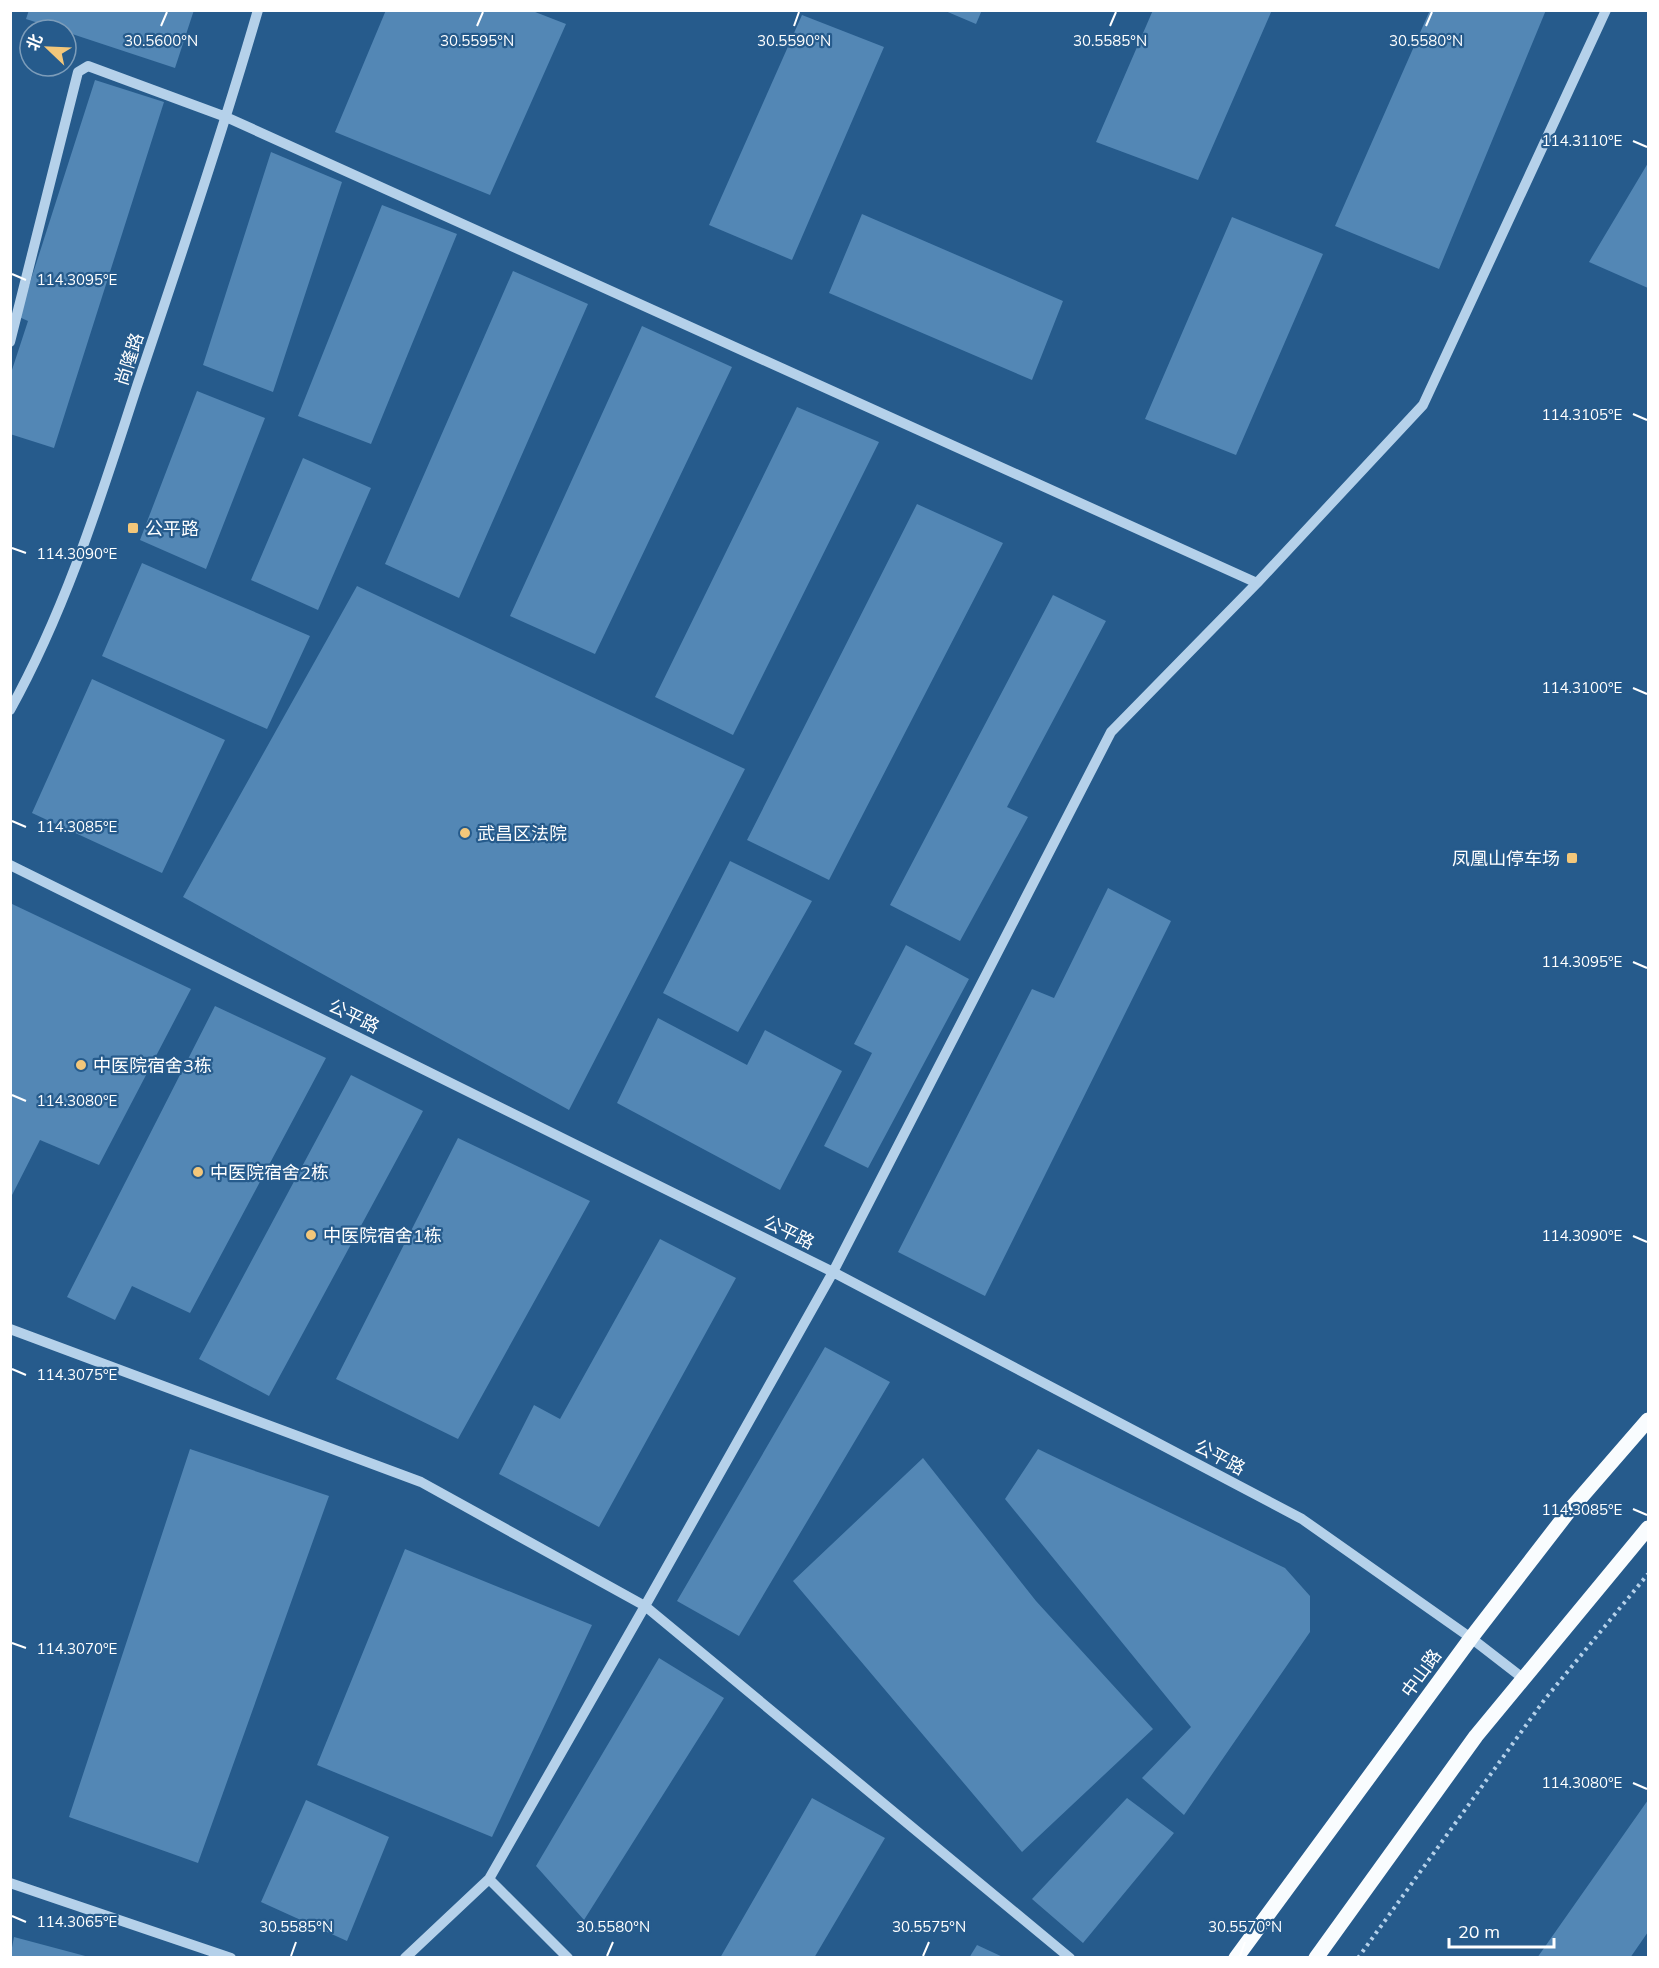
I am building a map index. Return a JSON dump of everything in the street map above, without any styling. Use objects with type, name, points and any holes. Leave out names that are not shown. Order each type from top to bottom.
[{"type":"main road","name":"中山路","points":[[1236,1958],[1471,1638],[1569,1511],[1648,1420]]},
{"type":"main road","points":[[1316,1958],[1476,1736],[1648,1528]]},
{"type":"street","name":"尚隆路","points":[[10,710],[63,601],[92,522],[226,117],[258,10]]},
{"type":"street","points":[[405,1958],[489,1879],[833,1272],[1111,732],[1257,583],[1423,405],[1606,10]]},
{"type":"street","points":[[10,342],[78,72],[88,66],[226,117],[1257,583]]},
{"type":"street","name":"公平路","points":[[10,865],[833,1272],[1302,1520],[1471,1638],[1524,1679]]},
{"type":"street","points":[[10,1329],[421,1482],[645,1606],[1070,1958]]},
{"type":"street","points":[[489,1879],[568,1958]]},
{"type":"street","points":[[10,1883],[231,1958]]},
{"type":"path","points":[[1358,1958],[1545,1699],[1648,1574]]},
{"type":"building","points":[[29,10],[194,10],[175,68],[78,36],[78,18],[26,18]]},
{"type":"building","points":[[386,10],[530,10],[566,24],[490,195],[335,132]]},
{"type":"building","points":[[943,10],[982,10],[976,24]]},
{"type":"building","points":[[1153,10],[1272,10],[1198,180],[1096,142]]},
{"type":"building","points":[[1430,10],[1546,10],[1439,269],[1335,226]]},
{"type":"building","points":[[802,15],[884,47],[792,260],[709,225]]},
{"type":"building","points":[[95,80],[164,102],[54,448],[10,434],[10,376],[28,321],[19,317]]},
{"type":"building","points":[[271,152],[342,182],[273,392],[203,365]]},
{"type":"building","points":[[1648,163],[1648,288],[1589,262]]},
{"type":"building","points":[[382,205],[457,234],[371,444],[298,416]]},
{"type":"building","points":[[862,214],[1063,301],[1032,380],[829,293]]},
{"type":"building","points":[[1232,217],[1323,254],[1236,455],[1145,419]]},
{"type":"building","points":[[513,271],[588,304],[459,598],[385,564]]},
{"type":"building","points":[[642,326],[732,367],[595,654],[510,616]]},
{"type":"building","points":[[197,391],[265,418],[206,569],[140,540]]},
{"type":"building","points":[[797,407],[879,442],[733,735],[655,697]]},
{"type":"building","points":[[303,458],[371,488],[318,610],[251,580]]},
{"type":"building","points":[[917,504],[1003,543],[829,880],[747,840]]},
{"type":"building","points":[[142,563],[310,636],[267,729],[102,656]]},
{"type":"building","name":"武昌区法院","points":[[357,586],[745,769],[569,1110],[183,897]]},
{"type":"building","points":[[1053,595],[1106,621],[1007,807],[1028,817],[960,941],[890,905]]},
{"type":"building","points":[[92,679],[225,740],[162,873],[32,813]]},
{"type":"building","points":[[730,861],[812,901],[738,1032],[663,993]]},
{"type":"building","points":[[1108,888],[1171,921],[985,1296],[898,1252],[1032,989],[1054,998]]},
{"type":"building","name":"中医院宿舍3栋","points":[[10,903],[191,989],[99,1165],[40,1140],[10,1199]]},
{"type":"building","points":[[906,945],[969,979],[868,1168],[824,1146],[872,1053],[854,1044]]},
{"type":"building","name":"中医院宿舍2栋","points":[[215,1006],[326,1058],[190,1313],[132,1286],[115,1320],[67,1297]]},
{"type":"building","points":[[658,1018],[747,1065],[765,1030],[842,1071],[780,1190],[617,1103]]},
{"type":"building","name":"中医院宿舍1栋","points":[[351,1075],[423,1111],[269,1396],[199,1359]]},
{"type":"building","points":[[458,1138],[590,1201],[458,1439],[336,1379]]},
{"type":"building","points":[[660,1239],[736,1278],[599,1527],[499,1474],[534,1405],[560,1419]]},
{"type":"building","points":[[825,1347],[890,1382],[739,1636],[677,1601]]},
{"type":"building","points":[[190,1449],[329,1496],[198,1863],[69,1817]]},
{"type":"building","points":[[1038,1449],[1285,1568],[1310,1596],[1310,1632],[1184,1815],[1142,1778],[1191,1727],[1005,1499]]},
{"type":"building","points":[[923,1458],[1036,1601],[1153,1729],[1022,1852],[793,1581]]},
{"type":"building","points":[[405,1549],[592,1625],[492,1837],[317,1765]]},
{"type":"building","points":[[659,1658],[724,1698],[584,1920],[536,1866]]},
{"type":"building","points":[[812,1798],[885,1838],[814,1958],[720,1958]]},
{"type":"building","points":[[1127,1798],[1174,1833],[1083,1943],[1032,1899]]},
{"type":"building","points":[[306,1800],[389,1837],[347,1941],[261,1902]]},
{"type":"building","points":[[1648,1800],[1648,1932],[1630,1958],[1537,1958]]},
{"type":"building","points":[[14,1937],[89,1957],[89,1958],[10,1958]]},
{"type":"building","points":[[977,1945],[1005,1958],[969,1958]]},
{"type":"place","name":"公平路","points":[[133,528]]},
{"type":"place","name":"武昌区法院","points":[[465,833]]},
{"type":"place","name":"凤凰山停车场","points":[[1572,858]]},
{"type":"place","name":"中医院宿舍3栋","points":[[81,1065]]},
{"type":"place","name":"中医院宿舍2栋","points":[[198,1172]]},
{"type":"place","name":"中医院宿舍1栋","points":[[311,1235]]}]
